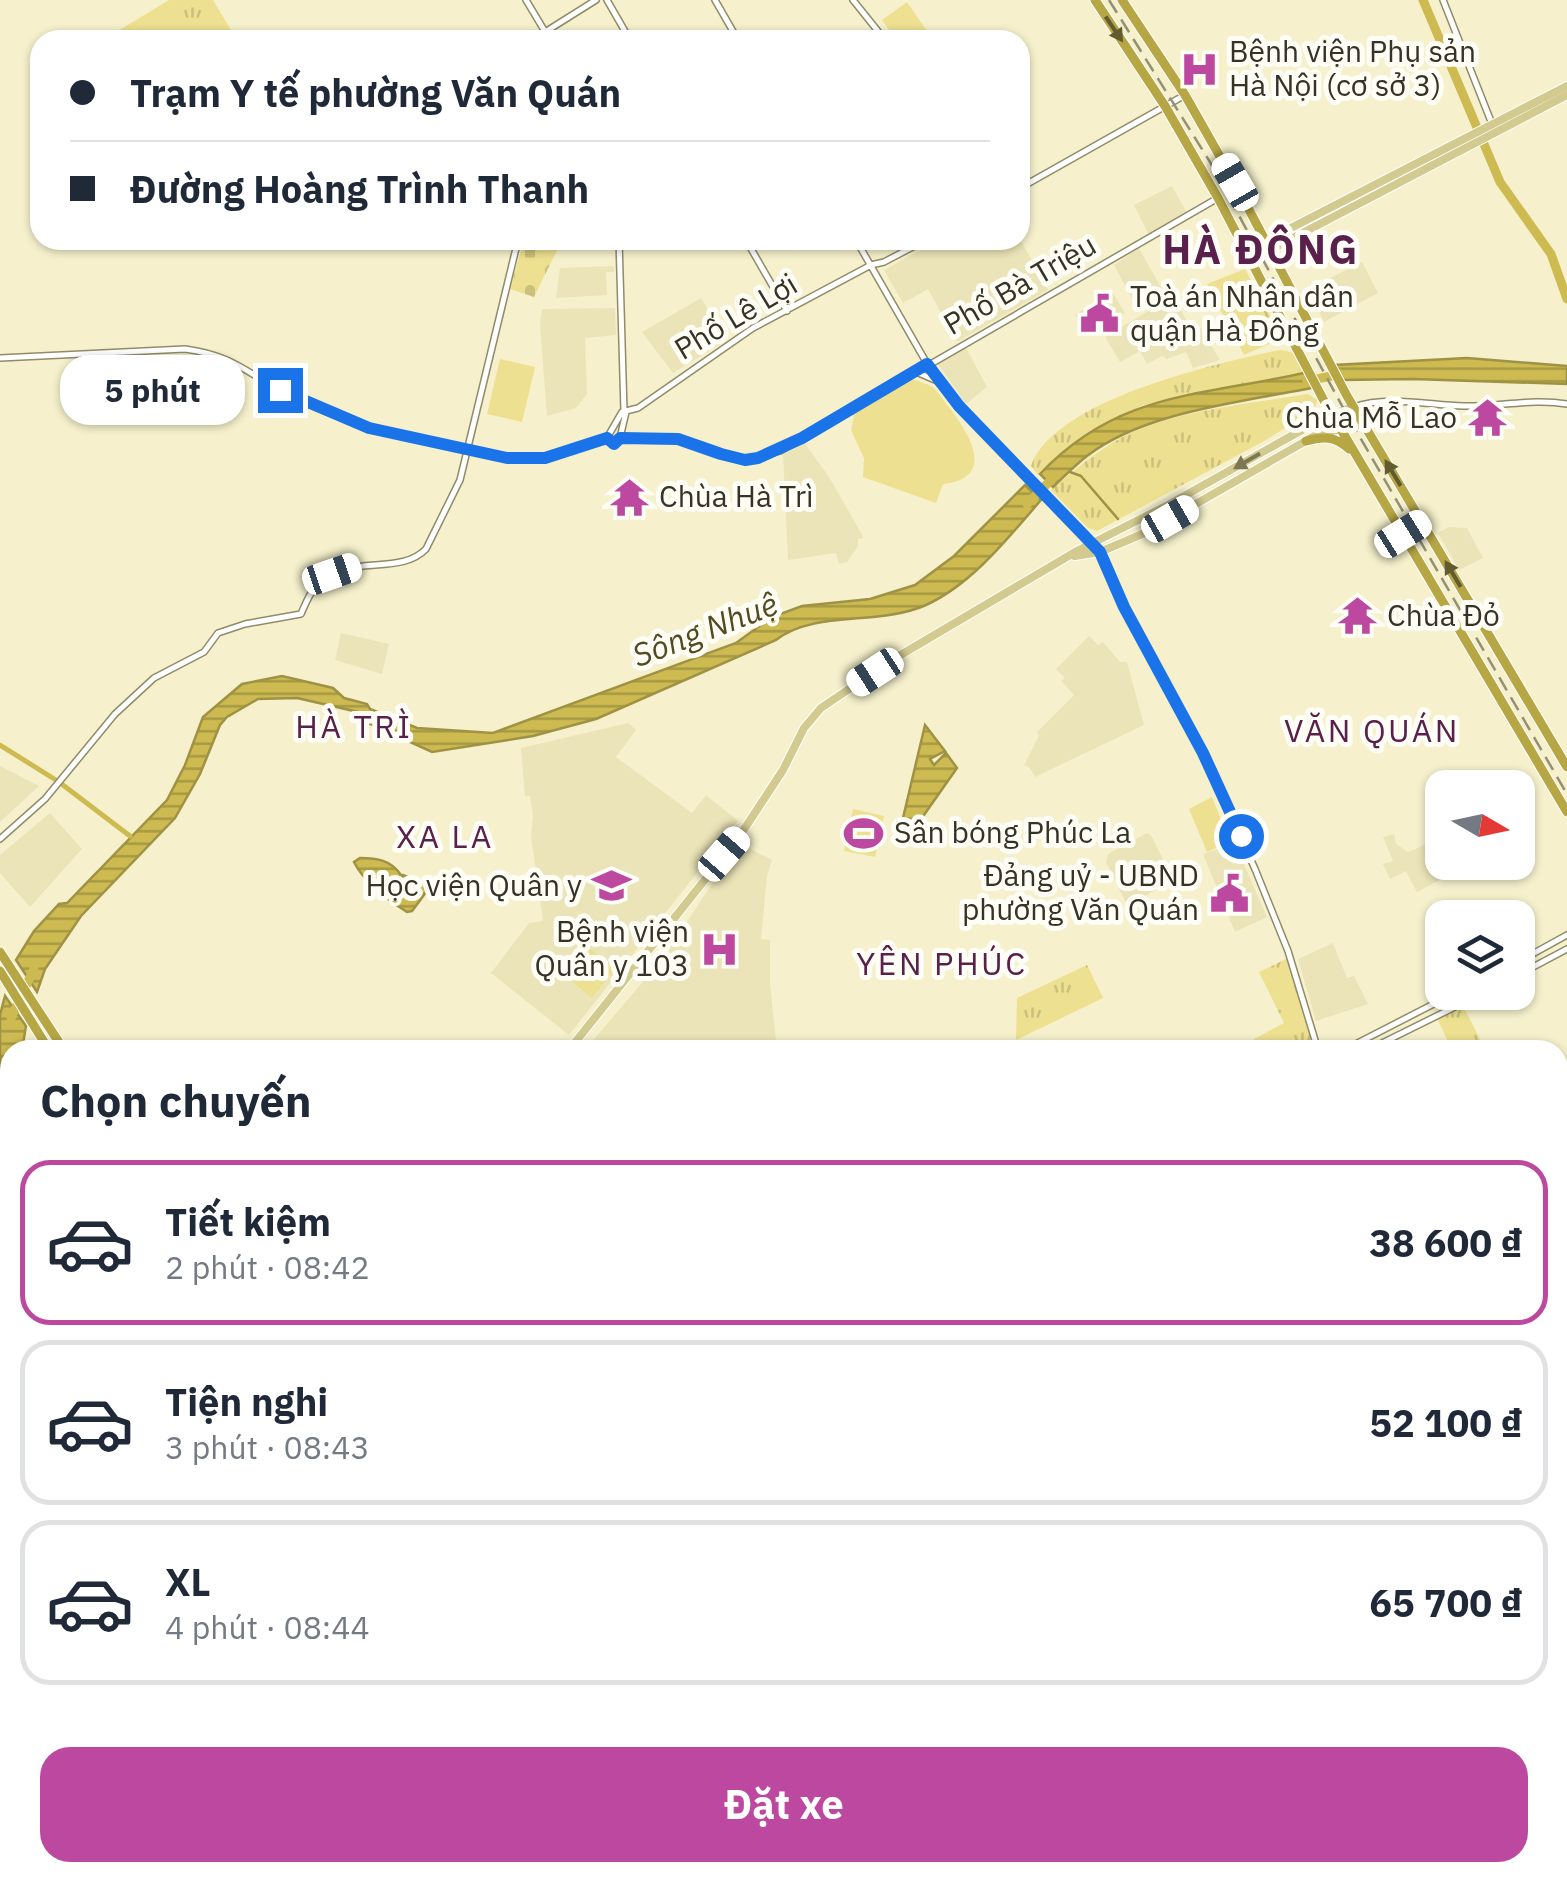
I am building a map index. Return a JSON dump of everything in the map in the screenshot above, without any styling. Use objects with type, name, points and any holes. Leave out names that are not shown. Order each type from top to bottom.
[{"type":"highway","points":[[1094,0],[1165,106],[1323,399],[1567,812]]},
{"type":"highway","points":[[1122,0],[1185,95],[1273,244],[1347,396],[1567,767]]},
{"type":"highway","points":[[1306,441],[1336,439],[1355,453]]},
{"type":"highway","points":[[1392,516],[1412,505]]},
{"type":"highway","points":[[1403,534],[1422,522]]},
{"type":"highway","points":[[1500,698],[1519,686]]},
{"type":"highway","points":[[0,952],[4,968],[43,1040]]},
{"type":"highway","points":[[4,968],[58,1040]]},
{"type":"main road","points":[[1535,108],[1567,86]]},
{"type":"main road","points":[[1248,256],[1491,128],[1567,95]]},
{"type":"main road","points":[[577,1040],[739,837],[804,728],[821,708],[892,660],[1094,543],[1353,406]]},
{"type":"main road","points":[[1068,558],[1100,552],[1147,532],[1306,441],[1364,424]]},
{"type":"main road","points":[[1187,494],[1193,506]]},
{"type":"main road","points":[[1140,520],[1147,532]]},
{"type":"street","points":[[526,0],[544,30]]},
{"type":"street","points":[[548,30],[596,0]]},
{"type":"street","points":[[607,0],[624,30]]},
{"type":"street","points":[[715,0],[732,30]]},
{"type":"street","points":[[854,0],[877,30]]},
{"type":"street","points":[[1443,0],[1491,128]]},
{"type":"street","points":[[1030,182],[1185,95]]},
{"type":"street","name":"Phố Bà Triệu","points":[[0,358],[172,349],[206,352],[244,366],[289,395],[369,428],[467,450],[525,460],[545,458],[607,438],[614,444],[618,434],[678,439],[745,460],[780,450],[1218,198]]},
{"type":"street","points":[[0,839],[45,800],[115,714],[154,678],[204,652],[218,634],[245,624],[301,614],[316,586],[332,574],[354,566],[417,558],[426,549],[447,512],[467,450],[516,250]]},
{"type":"street","points":[[607,438],[618,434],[624,414],[620,250]]},
{"type":"street","points":[[752,250],[787,311]]},
{"type":"street","points":[[862,250],[937,380],[1100,552],[1241,836],[1278,925],[1317,1040]]},
{"type":"street","name":"Phố Lê Lợi","points":[[624,414],[733,341],[871,265],[907,250]]},
{"type":"street","points":[[914,371],[937,380]]},
{"type":"street","points":[[1364,424],[1373,421],[1392,401]]},
{"type":"street","points":[[1353,406],[1392,401],[1460,406],[1567,404]]},
{"type":"street","points":[[1535,953],[1567,935]]},
{"type":"street","points":[[1535,967],[1567,949]]},
{"type":"street","points":[[1363,1040],[1425,1008]]},
{"type":"street","points":[[1388,1040],[1449,1010]]},
{"type":"shaded area","points":[[1172,186],[1187,213],[1149,235],[1134,205]]},
{"type":"shaded area","points":[[1139,248],[1164,293],[1137,308],[1114,265]]},
{"type":"shaded area","points":[[920,250],[1026,250],[1048,290],[957,342],[928,289],[903,303],[884,270]]},
{"type":"shaded area","points":[[1362,262],[1378,293],[1324,322],[1308,289]]},
{"type":"shaded area","points":[[614,266],[614,272],[606,272],[607,295],[556,298],[560,268]]},
{"type":"shaded area","name":"Toà án Nhân dân quận Hà Đông","points":[[1113,293],[1125,313],[1087,335],[1075,314]]},
{"type":"shaded area","points":[[1173,296],[1189,325],[1197,322],[1220,360],[1193,368],[1186,352],[1167,359],[1162,356],[1147,364],[1140,351],[1120,362],[1105,337]]},
{"type":"shaded area","points":[[701,298],[727,340],[673,373],[642,332]]},
{"type":"shaded area","points":[[615,308],[616,335],[585,338],[587,394],[576,408],[547,416],[542,309]]},
{"type":"shaded area","points":[[965,346],[987,387],[966,404],[937,363]]},
{"type":"shaded area","points":[[1467,358],[1567,366],[1567,384],[1343,380],[1335,365]]},
{"type":"shaded area","points":[[1308,372],[1316,387],[1197,410],[1137,428],[1087,456],[1053,487],[1040,474],[1070,446],[1132,411],[1199,393]]},
{"type":"shaded area","points":[[803,441],[864,538],[858,539],[858,546],[847,562],[839,564],[836,553],[788,560],[783,452]]},
{"type":"shaded area","points":[[1025,485],[1041,500],[988,559],[943,596],[908,611],[828,621],[791,631],[596,719],[533,736],[432,752],[368,723],[358,712],[297,698],[258,699],[220,725],[200,774],[175,818],[81,916],[45,969],[37,992],[16,960],[34,931],[59,904],[67,903],[167,800],[203,717],[242,684],[282,676],[333,688],[344,698],[367,704],[370,709],[417,728],[493,733],[736,643],[772,617],[802,606],[870,599],[915,585],[954,556]]},
{"type":"shaded area","points":[[1449,527],[1467,528],[1483,558],[1459,570],[1438,533]]},
{"type":"shaded area","points":[[341,633],[389,644],[382,674],[335,660]]},
{"type":"shaded area","points":[[1089,636],[1098,645],[1103,642],[1120,662],[1127,662],[1144,725],[1035,777],[1024,765],[1039,736],[1037,732],[1074,695],[1056,669]]},
{"type":"shaded area","name":"Học viện Quân y","points":[[628,723],[636,730],[616,757],[692,813],[706,795],[738,821],[569,1035],[491,973],[529,923],[543,921],[531,836],[533,816],[530,796],[525,796],[521,748]]},
{"type":"shaded area","points":[[925,725],[945,751],[930,759],[934,765],[946,753],[957,768],[919,822],[903,818]]},
{"type":"shaded area","points":[[0,766],[39,786],[0,822]]},
{"type":"shaded area","points":[[50,813],[82,849],[30,907],[0,873],[0,855]]},
{"type":"shaded area","points":[[1147,833],[1173,880],[1131,904],[1125,901],[1106,862],[1108,854]]},
{"type":"shaded area","points":[[1394,834],[1396,844],[1408,852],[1425,844],[1425,880],[1440,880],[1417,892],[1406,871],[1390,879],[1383,864],[1393,861],[1383,837]]},
{"type":"shaded area","name":"Bệnh viện Quân y 103","points":[[739,843],[772,860],[761,939],[770,940],[776,1040],[593,1040],[663,958]]},
{"type":"shaded area","points":[[1226,846],[1233,864],[1242,860],[1267,917],[1235,932],[1203,854]]},
{"type":"shaded area","points":[[360,858],[378,859],[393,866],[401,875],[393,883],[397,886],[403,875],[426,884],[427,891],[407,912],[364,877],[354,862]]},
{"type":"shaded area","points":[[1333,943],[1347,978],[1354,976],[1368,1004],[1316,1021],[1298,959]]},
{"type":"shaded area","points":[[5,996],[26,1026],[24,1040],[0,1040]]},
{"type":"green space","points":[[169,0],[213,0],[231,30],[120,30]]},
{"type":"green space","points":[[907,2],[926,30],[889,30],[882,20]]},
{"type":"green space","points":[[521,250],[557,250],[534,297],[510,289]]},
{"type":"green space","points":[[1245,269],[1282,338],[1244,355],[1207,284]]},
{"type":"green space","points":[[1279,350],[1297,356],[1304,373],[1143,405],[1093,430],[1038,475],[1031,466],[1046,442],[1103,404],[1179,375]]},
{"type":"green space","points":[[500,359],[535,367],[522,422],[487,414]]},
{"type":"green space","points":[[910,378],[938,393],[963,427],[974,452],[970,473],[943,484],[936,503],[863,477],[864,458],[851,430],[852,412]]},
{"type":"green space","points":[[1308,394],[1317,400],[1315,409],[1266,440],[1097,531],[1088,528],[1051,490],[1101,450],[1139,429],[1211,409]]},
{"type":"green space","points":[[1212,797],[1230,842],[1207,852],[1189,809]]},
{"type":"green space","name":"Sân bóng Phúc La","points":[[853,809],[884,816],[875,857],[844,851]]},
{"type":"green space","points":[[584,944],[615,969],[592,998],[573,983],[582,971],[570,962]]},
{"type":"green space","points":[[1290,957],[1315,1040],[1254,1040],[1284,1023],[1259,972]]},
{"type":"green space","points":[[1087,965],[1103,998],[1016,1040],[1017,998]]},
{"type":"green space","points":[[1449,1010],[1465,1010],[1480,1040],[1447,1040],[1436,1016]]},
{"type":"waterway","points":[[1423,0],[1500,182],[1551,254],[1567,299]]},
{"type":"waterway","name":"Sông Nhuệ","points":[[1307,381],[1341,374]]},
{"type":"waterway","points":[[1070,472],[1081,476],[1118,519]]},
{"type":"waterway","name":"Sông Nhuệ","points":[[1027,504],[1055,476]]},
{"type":"waterway","points":[[0,745],[59,782],[130,836]]},
{"type":"waterway","name":"Sông Nhuệ","points":[[11,1018],[34,969]]},
{"type":"railway","points":[[1109,0],[1210,162],[1347,415],[1567,794]]},
{"type":"place","name":"Bệnh viện Phụ sản Hà Nội (cơ sở 3)","points":[[1199,69]]},
{"type":"place","name":"Toà án Nhân dân quận Hà Đông","points":[[1100,314]]},
{"type":"place","name":"Chùa Mỗ Lao","points":[[1487,418]]},
{"type":"place","name":"Chùa Hà Trì","points":[[629,497]]},
{"type":"place","name":"Chùa Đỏ","points":[[1357,616]]},
{"type":"place","name":"Sân bóng Phúc La","points":[[864,833]]},
{"type":"place","name":"Học viện Quân y","points":[[612,886]]},
{"type":"place","name":"Đảng uỷ - UBND phường Văn Quán","points":[[1229,893]]},
{"type":"place","name":"Bệnh viện Quân y 103","points":[[719,949]]},
{"type":"district","name":"HÀ ĐÔNG","points":[[1261,250]]},
{"type":"district","name":"HÀ TRÌ","points":[[354,727]]},
{"type":"district","name":"VĂN QUÁN","points":[[1372,731]]},
{"type":"district","name":"XA LA","points":[[445,837]]},
{"type":"district","name":"YÊN PHÚC","points":[[942,964]]},
{"type":"route","points":[[280,390],[369,428],[507,458],[545,458],[592,441],[607,438],[614,444],[620,438],[630,438],[678,439],[745,460],[780,450],[927,364],[959,406],[1100,552],[1241,836]]}]
